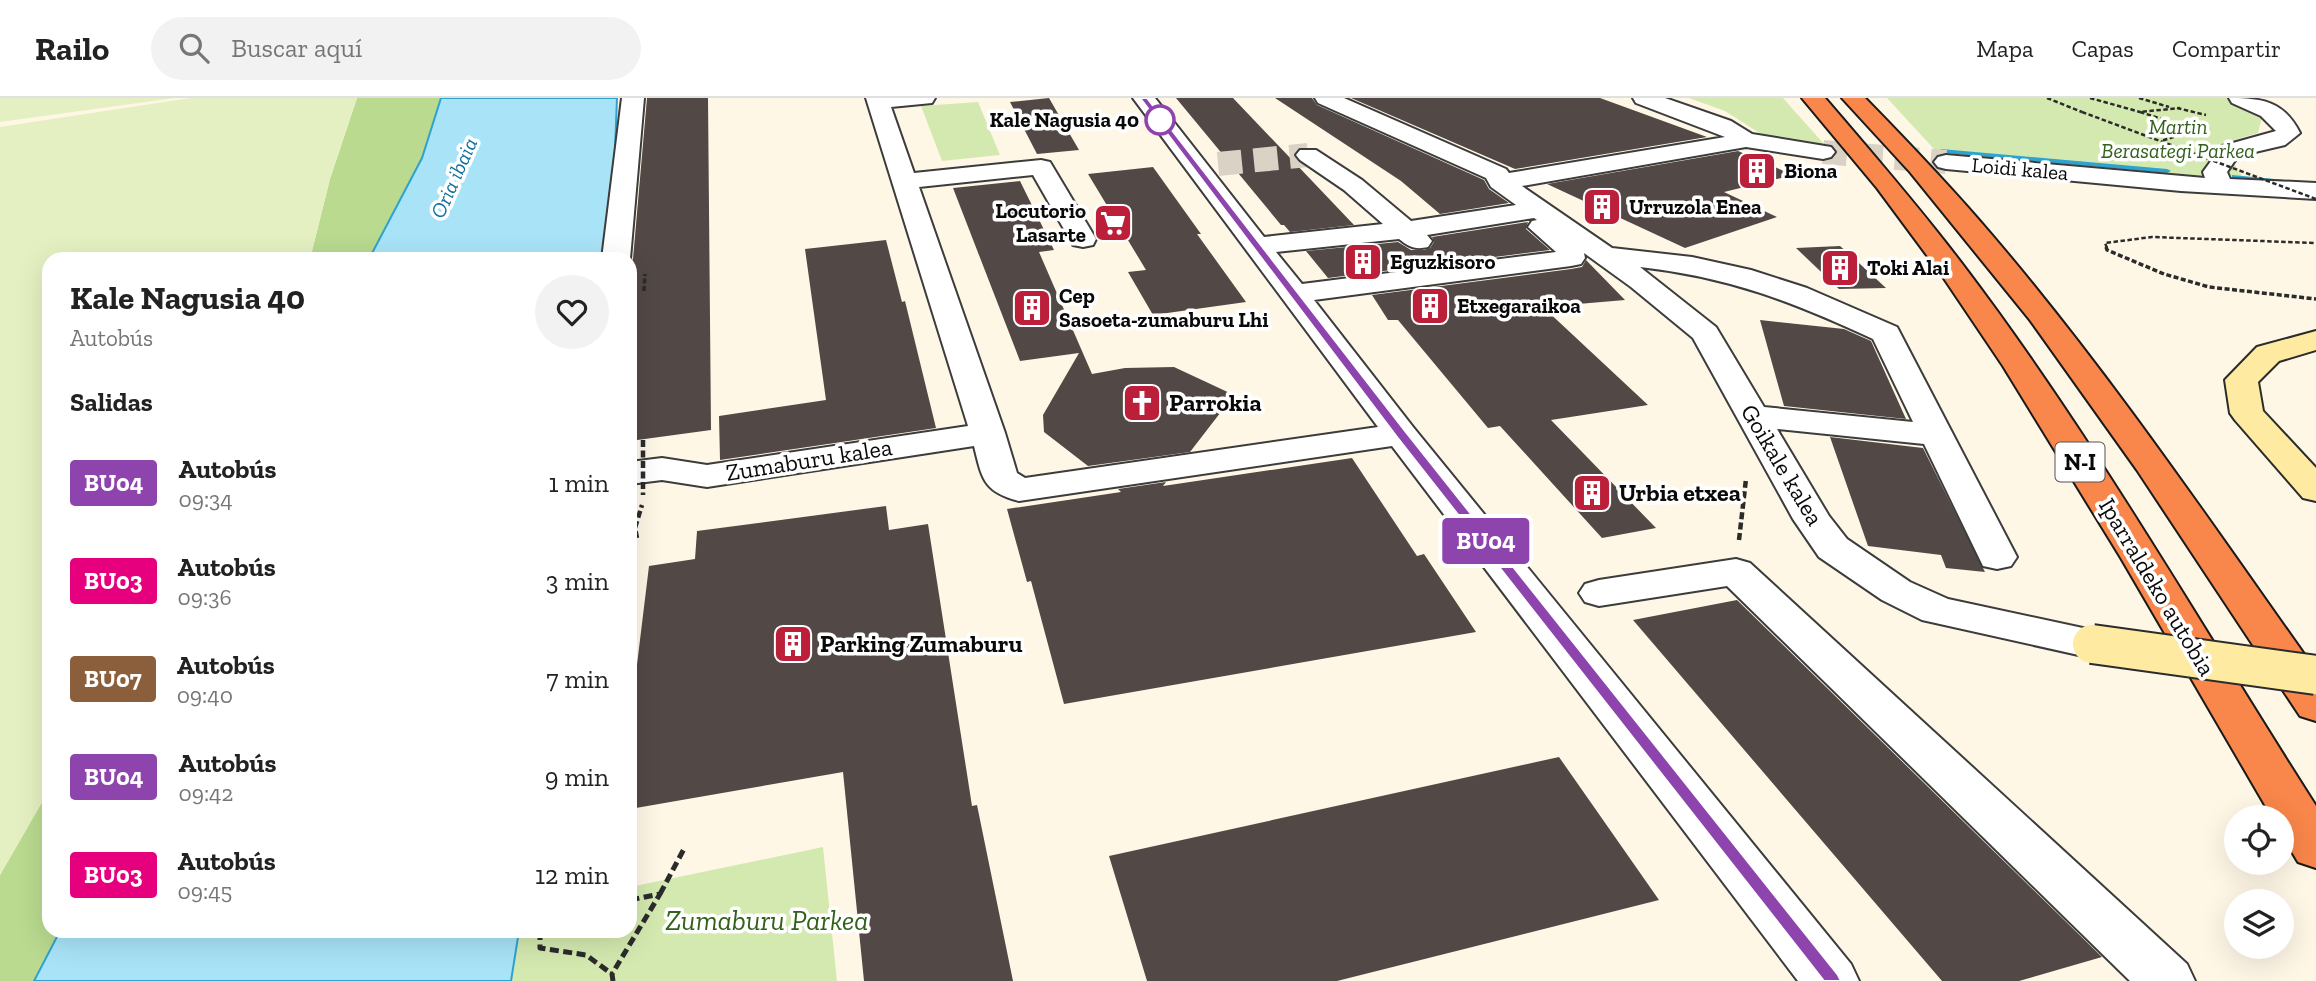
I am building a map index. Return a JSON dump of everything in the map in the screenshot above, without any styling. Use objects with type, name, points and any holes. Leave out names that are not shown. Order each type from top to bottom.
[{"type":"highway","name":"Iparraldeko autobia","points":[[1813,98],[1913,218],[1990,325],[2093,481],[2316,848]]},
{"type":"highway","name":"N-I","points":[[1853,98],[1909,154],[2040,314],[2133,438],[2316,705]]},
{"type":"highway","points":[[1878,98],[1913,140],[1909,154]]},
{"type":"street","points":[[617,252],[633,98]]},
{"type":"street","points":[[924,98],[877,100],[988,433],[1000,479],[1019,490],[1401,434]]},
{"type":"street","points":[[1144,98],[1401,434],[1831,981]]},
{"type":"street","name":"Goikale kalea","points":[[1326,98],[1497,174],[1500,182],[1529,210],[1606,256],[1705,333],[1812,519],[1833,548],[1896,591],[1937,610],[2092,644],[2316,675]]},
{"type":"street","points":[[1644,98],[1723,126],[1746,140]]},
{"type":"street","points":[[2220,186],[2215,172],[2230,151],[2277,140],[2289,132],[2286,124],[2277,116],[2240,98]]},
{"type":"street","points":[[1500,182],[1746,140],[1823,152]]},
{"type":"street","points":[[1308,155],[1353,185],[1457,274]]},
{"type":"street","name":"Loidi kalea","points":[[1946,162],[2220,186],[2316,191]]},
{"type":"street","points":[[904,181],[1041,167],[1083,239]]},
{"type":"street","points":[[1257,246],[1406,230],[1529,210],[1569,248],[1571,258],[1295,294]]},
{"type":"street","points":[[1606,256],[1684,264],[1741,276],[1782,288],[1886,333],[1997,557]]},
{"type":"street","points":[[2316,340],[2267,354],[2241,380],[2247,413],[2316,490]]},
{"type":"street","points":[[1753,416],[1936,435]]},
{"type":"street","name":"Zumaburu kalea","points":[[637,484],[662,468],[707,476],[988,433]]},
{"type":"street","points":[[1599,593],[1736,572],[2167,981]]},
{"type":"path","points":[[2046,98],[2316,199]]},
{"type":"path","points":[[2090,98],[2165,120],[2180,129],[2180,135],[2172,138]]},
{"type":"path","points":[[2139,98],[2206,115]]},
{"type":"path","points":[[2140,112],[2180,108]]},
{"type":"path","points":[[2316,243],[2162,237],[2105,243],[2107,250],[2131,260],[2179,278],[2223,290],[2316,299]]},
{"type":"path","points":[[644,291],[645,274]]},
{"type":"path","points":[[637,484],[643,440]]},
{"type":"path","points":[[1736,572],[1748,466]]},
{"type":"path","points":[[637,934],[685,847]]},
{"type":"path","points":[[637,899],[660,894]]},
{"type":"path","points":[[540,938],[540,948],[586,955],[612,977],[635,938]]},
{"type":"green space","points":[[0,98],[175,98],[0,122]]},
{"type":"green space","points":[[190,98],[357,98],[330,179],[312,252],[42,252],[42,802],[0,875],[0,127]]},
{"type":"green space","points":[[357,98],[441,98],[422,158],[373,252],[312,252],[330,179]]},
{"type":"green space","points":[[1689,98],[1783,98],[1832,153],[1778,145],[1725,111]]},
{"type":"green space","name":"Martin Berasategi Parkea","points":[[1887,98],[2229,98],[2263,113],[2258,133],[2224,143],[2248,186],[1946,162]]},
{"type":"green space","points":[[978,102],[1000,155],[942,161],[921,106]]},
{"type":"green space","points":[[42,802],[42,938],[56,938],[34,981],[0,981],[0,875]]},
{"type":"green space","name":"Zumaburu Parkea","points":[[823,847],[837,981],[511,981],[518,938],[637,938],[637,886]]},
{"type":"water","name":"Oria ibaia","points":[[441,98],[617,98],[613,200],[607,252],[373,252],[422,158]]},
{"type":"water","points":[[56,938],[518,938],[511,981],[34,981]]},
{"type":"building","points":[[647,98],[708,98],[711,430],[637,440],[637,252],[634,252]]},
{"type":"building","points":[[1049,98],[1079,150],[1037,154],[1010,102]]},
{"type":"building","points":[[1176,98],[1233,98],[1354,225],[1290,232],[1281,225]]},
{"type":"building","points":[[1275,98],[1312,98],[1317,105],[1484,180],[1489,189],[1509,203],[1440,214],[1401,181]]},
{"type":"building","points":[[1351,98],[1600,98],[1707,137],[1515,169]]},
{"type":"building","points":[[1738,151],[1793,175],[1724,192],[1777,217],[1685,248],[1547,184]]},
{"type":"building","points":[[1153,167],[1246,302],[1153,315],[1128,272],[1146,270],[1088,174]]},
{"type":"building","points":[[1020,181],[1054,250],[1039,252],[1092,374],[1125,368],[1174,367],[1234,395],[1190,452],[1088,466],[1044,432],[1043,415],[1079,353],[1020,361],[953,188]]},
{"type":"building","points":[[1528,222],[1526,229],[1550,250],[1328,278],[1306,251],[1398,242],[1411,250],[1424,250],[1430,248],[1434,242],[1432,237]]},
{"type":"building","points":[[886,240],[902,302],[905,301],[936,428],[720,460],[719,416],[826,400],[805,249]]},
{"type":"building","name":"Toki Alai","points":[[1840,246],[1886,288],[1839,289],[1796,248]]},
{"type":"building","points":[[1586,260],[1625,300],[1543,307],[1648,405],[1551,420],[1656,528],[1602,538],[1500,426],[1488,428],[1398,320],[1388,320],[1372,295],[1571,269],[1582,267]]},
{"type":"building","points":[[1760,320],[1844,329],[1871,341],[1906,419],[1784,406]]},
{"type":"building","points":[[1830,437],[1923,448],[1985,572],[1946,568],[1941,555],[1868,546]]},
{"type":"building","points":[[1352,458],[1417,556],[1424,554],[1476,632],[1064,704],[1031,581],[1027,582],[1007,509],[1121,492],[1118,489],[1166,482],[1163,486]]},
{"type":"building","name":"Parking Zumaburu","points":[[886,506],[889,530],[928,524],[972,806],[977,805],[1013,981],[864,981],[843,772],[637,808],[637,665],[649,566],[695,559],[697,531]]},
{"type":"building","points":[[1737,600],[2102,957],[2019,981],[1942,981],[1633,620]]},
{"type":"building","points":[[1559,757],[1659,900],[1337,981],[1147,981],[1109,856]]},
{"type":"waterway","points":[[1944,151],[2167,171]]},
{"type":"waterway","points":[[2235,177],[2316,185]]},
{"type":"tunnel","points":[[1823,152],[1946,162]]},
{"type":"tunnel","points":[[1218,164],[1308,155]]},
{"type":"bus line","name":"BU04","points":[[1144,98],[1401,434],[1831,981]]},
{"type":"place","name":"Kale Nagusia 40","points":[[1160,120]]},
{"type":"place","name":"Biona","points":[[1757,171]]},
{"type":"place","name":"Urruzola Enea","points":[[1602,207]]},
{"type":"place","name":"Locutorio Lasarte","points":[[1113,223]]},
{"type":"place","name":"Eguzkisoro","points":[[1363,262]]},
{"type":"place","name":"Toki Alai","points":[[1840,268]]},
{"type":"place","name":"Etxegaraikoa","points":[[1430,306]]},
{"type":"place","name":"Cep Sasoeta-zumaburu Lhi","points":[[1032,308]]},
{"type":"place","name":"Parrokia","points":[[1142,403]]},
{"type":"place","name":"Urbia etxea","points":[[1592,493]]},
{"type":"place","name":"Parking Zumaburu","points":[[793,644]]}]
